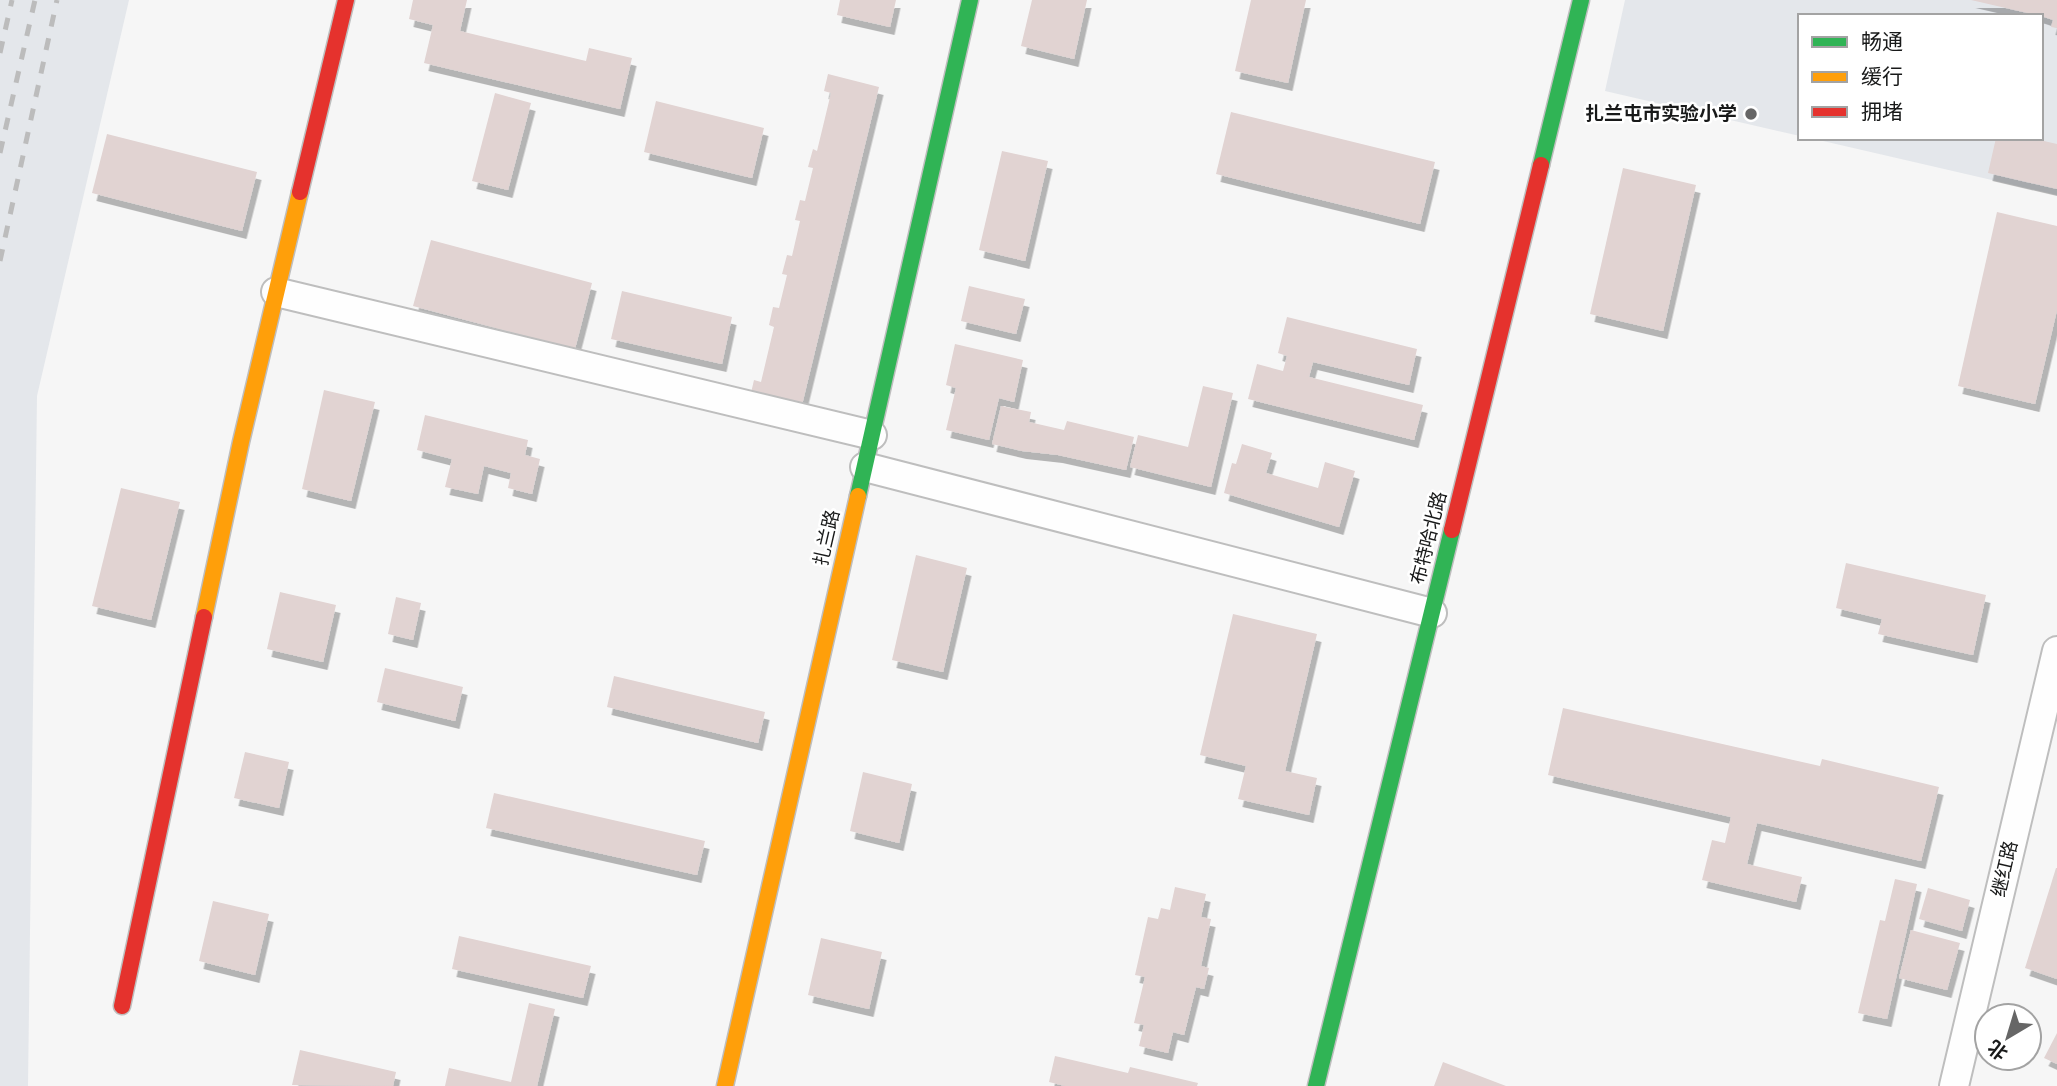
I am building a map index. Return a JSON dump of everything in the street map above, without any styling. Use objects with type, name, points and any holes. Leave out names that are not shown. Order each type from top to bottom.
[{"type":"street","points":[[122,1006],[238,456],[346,0]]},
{"type":"street","name":"扎兰路","points":[[725,1086],[970,0]]},
{"type":"street","name":"布特哈北路","points":[[1316,1086],[1581,0]]},
{"type":"street","points":[[276,292],[872,435]]},
{"type":"street","points":[[865,467],[1432,613]]},
{"type":"street","name":"继红路","points":[[1954,1086],[2057,651]]},
{"type":"shaded area","points":[[0,0],[129,0],[37,396],[28,1086],[0,1086]]},
{"type":"shaded area","name":"扎兰屯市实验小学","points":[[1625,0],[2057,0],[2057,195],[1819,140],[2043,140],[2043,14],[1798,14],[1798,136],[1605,91]]},
{"type":"building","points":[[413,0],[467,0],[460,31],[586,61],[589,48],[632,58],[620,109],[424,63],[433,25],[409,19]]},
{"type":"building","points":[[840,0],[896,0],[890,27],[837,15]]},
{"type":"building","points":[[1032,0],[1087,0],[1074,59],[1021,46]]},
{"type":"building","points":[[1251,0],[1306,0],[1288,83],[1235,71]]},
{"type":"building","points":[[1971,0],[2057,0],[2057,28],[2051,27],[2053,20],[2043,17],[2043,14]]},
{"type":"building","points":[[828,74],[879,87],[801,409],[750,397],[754,380],[761,382],[774,327],[769,325],[773,307],[779,308],[787,275],[782,274],[787,255],[792,256],[800,221],[795,220],[800,200],[805,201],[813,168],[808,167],[813,149],[817,151],[831,93],[824,91]]},
{"type":"building","points":[[495,93],[531,103],[508,190],[472,181]]},
{"type":"building","points":[[656,101],[764,128],[752,178],[644,152]]},
{"type":"building","points":[[1231,112],[1435,162],[1420,224],[1216,174]]},
{"type":"building","points":[[107,134],[257,172],[242,231],[92,193]]},
{"type":"building","points":[[1996,140],[2040,140],[2057,144],[2057,189],[1988,173]]},
{"type":"building","points":[[1002,151],[1048,161],[1025,261],[979,250]]},
{"type":"building","points":[[1623,168],[1696,185],[1663,331],[1590,314]]},
{"type":"building","points":[[1997,212],[2057,226],[2057,310],[2035,404],[1958,386]]},
{"type":"building","points":[[431,240],[592,283],[575,349],[413,306]]},
{"type":"building","points":[[969,286],[1025,299],[1016,334],[961,321]]},
{"type":"building","points":[[622,291],[732,317],[722,364],[611,339]]},
{"type":"building","points":[[1287,317],[1417,349],[1409,385],[1313,362],[1309,377],[1423,405],[1414,440],[1248,399],[1257,364],[1283,371],[1287,356],[1278,353]]},
{"type":"building","points":[[955,344],[1023,360],[1014,402],[999,398],[989,440],[946,430],[956,388],[946,385]]},
{"type":"building","points":[[1203,386],[1233,393],[1211,487],[1130,467],[1138,435],[1188,447]]},
{"type":"building","points":[[324,390],[375,402],[351,501],[302,489]]},
{"type":"building","points":[[1001,406],[1031,412],[1029,422],[1064,430],[1067,421],[1134,437],[1126,470],[992,444]]},
{"type":"building","points":[[425,415],[528,440],[525,455],[540,459],[532,494],[508,488],[511,473],[484,466],[478,494],[445,487],[452,459],[417,450]]},
{"type":"building","points":[[1242,444],[1272,453],[1266,473],[1318,488],[1325,462],[1355,471],[1339,527],[1224,493],[1232,463],[1236,464]]},
{"type":"building","points":[[121,488],[180,502],[151,620],[92,606]]},
{"type":"building","points":[[916,555],[967,568],[943,672],[892,660]]},
{"type":"building","points":[[1846,563],[1986,595],[1973,655],[1878,634],[1882,619],[1836,608]]},
{"type":"building","points":[[280,592],[336,605],[323,662],[267,649]]},
{"type":"building","points":[[396,597],[421,603],[413,640],[388,634]]},
{"type":"building","points":[[1233,614],[1317,634],[1285,771],[1317,778],[1309,815],[1238,799],[1246,766],[1200,755]]},
{"type":"building","points":[[385,668],[463,687],[455,721],[377,702]]},
{"type":"building","points":[[614,676],[765,712],[758,743],[607,707]]},
{"type":"building","points":[[1563,708],[1820,766],[1822,759],[1939,787],[1921,861],[1757,823],[1747,864],[1802,877],[1796,902],[1702,880],[1712,840],[1725,843],[1731,817],[1548,775]]},
{"type":"building","points":[[245,752],[289,762],[279,808],[234,798]]},
{"type":"building","points":[[863,772],[912,784],[899,843],[850,831]]},
{"type":"building","points":[[494,793],[705,841],[697,875],[486,828]]},
{"type":"building","points":[[2057,868],[2057,979],[2025,968]]},
{"type":"building","points":[[1895,879],[1917,884],[1887,1019],[1858,1013],[1880,920],[1885,921]]},
{"type":"building","points":[[1175,887],[1206,894],[1201,917],[1211,919],[1201,966],[1209,968],[1204,989],[1196,987],[1184,1035],[1173,1032],[1168,1053],[1139,1046],[1144,1025],[1134,1023],[1145,977],[1135,975],[1148,917],[1158,919],[1161,908],[1170,910]]},
{"type":"building","points":[[1928,888],[1970,900],[1962,931],[1919,919]]},
{"type":"building","points":[[213,901],[269,914],[255,975],[199,961]]},
{"type":"building","points":[[1911,930],[1960,943],[1947,990],[1899,978]]},
{"type":"building","points":[[459,936],[591,966],[583,998],[452,969]]},
{"type":"building","points":[[821,938],[882,952],[869,1009],[808,995]]},
{"type":"building","points":[[529,1003],[555,1009],[537,1086],[445,1086],[449,1068],[511,1082]]},
{"type":"building","points":[[2057,1033],[2057,1064],[2044,1058]]},
{"type":"building","points":[[300,1050],[396,1072],[393,1086],[292,1085]]},
{"type":"building","points":[[1055,1056],[1128,1073],[1130,1067],[1198,1083],[1197,1086],[1065,1086],[1049,1082]]},
{"type":"building","points":[[1443,1062],[1506,1086],[1434,1086]]},
{"type":"railway","points":[[0,53],[12,0]]},
{"type":"railway","points":[[0,153],[35,0]]},
{"type":"railway","points":[[0,261],[57,0]]},
{"type":"traffic: fast","points":[[858,496],[970,0]]},
{"type":"traffic: fast","points":[[1541,165],[1581,0]]},
{"type":"traffic: fast","points":[[1316,1086],[1452,530]]},
{"type":"traffic: slow","points":[[204,617],[241,442],[300,192]]},
{"type":"traffic: slow","points":[[725,1086],[858,496]]},
{"type":"traffic: jam","points":[[300,192],[346,0]]},
{"type":"traffic: jam","points":[[1452,530],[1541,165]]},
{"type":"traffic: jam","points":[[122,1006],[204,617]]},
{"type":"place","name":"扎兰屯市实验小学","points":[[1751,114]]}]
